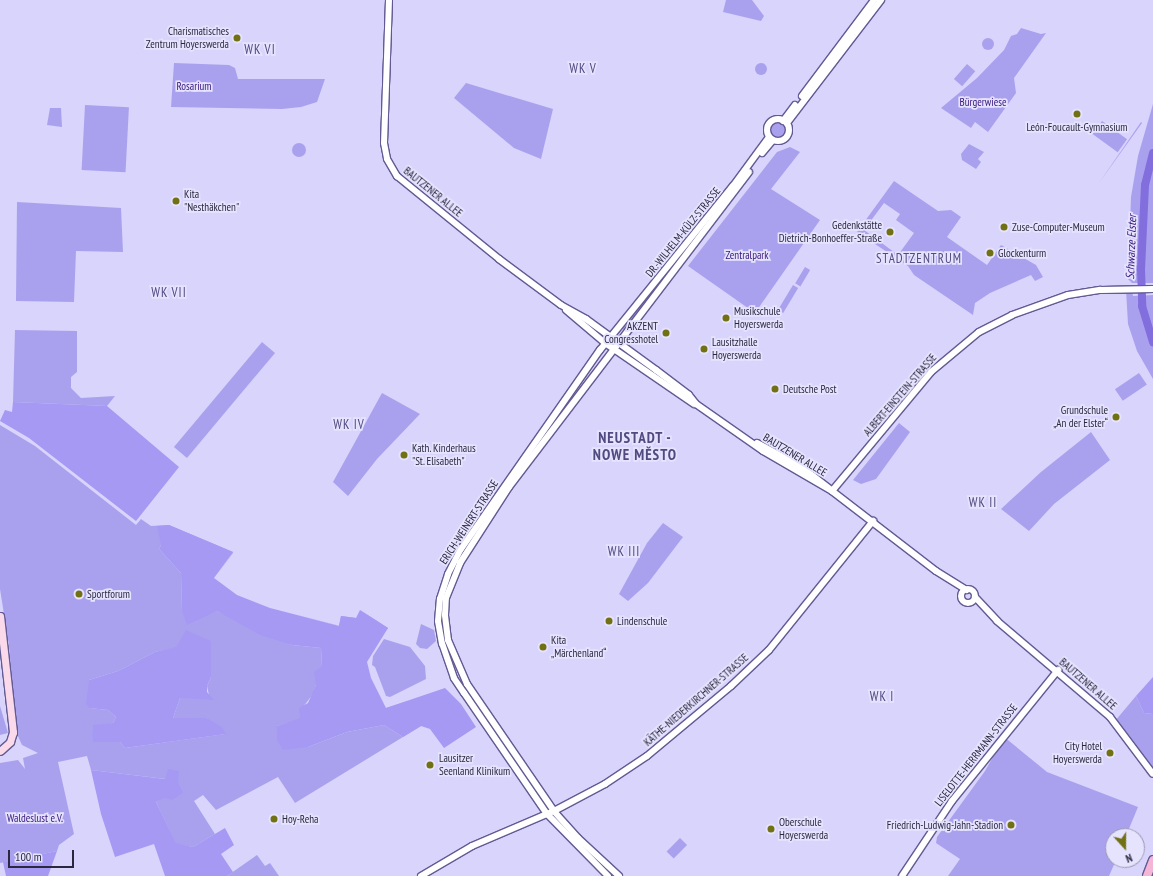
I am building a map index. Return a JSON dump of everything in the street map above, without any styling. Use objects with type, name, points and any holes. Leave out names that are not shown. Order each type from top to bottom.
[{"type":"main road","points":[[0,616],[12,713],[12,738],[0,751]]},
{"type":"main road","points":[[1147,876],[1153,860]]},
{"type":"street","name":"BAUTZENER ALLEE","points":[[389,0],[384,143],[392,170],[499,259],[561,305],[610,337],[675,384],[696,404],[746,439],[832,491],[964,592],[973,591],[975,597],[997,621]]},
{"type":"street","name":"DR.-WILHELM-KÜLZ-STRASSE","points":[[785,122],[874,0]]},
{"type":"street","name":"DR.-WILHELM-KÜLZ-STRASSE","points":[[785,122],[881,0]]},
{"type":"street","name":"DR.-WILHELM-KÜLZ-STRASSE","points":[[771,139],[767,130],[769,124],[775,120],[785,122]]},
{"type":"street","name":"DR.-WILHELM-KÜLZ-STRASSE","points":[[771,139],[780,141],[787,137],[789,130],[785,122]]},
{"type":"street","name":"DR.-WILHELM-KÜLZ-STRASSE","points":[[610,337],[771,139]]},
{"type":"street","name":"DR.-WILHELM-KÜLZ-STRASSE","points":[[617,342],[771,139]]},
{"type":"street","name":"ALBERT-EINSTEIN-STRASSE","points":[[832,491],[931,372],[979,332],[1012,315],[1054,299],[1082,292],[1153,289]]},
{"type":"street","name":"BAUTZENER ALLEE","points":[[561,305],[613,349],[686,400],[696,404]]},
{"type":"street","name":"ERICH-WEINERT-STRASSE","points":[[608,876],[547,814],[454,678],[442,644],[438,621],[440,599],[448,574],[461,549],[610,337]]},
{"type":"street","name":"ERICH-WEINERT-STRASSE","points":[[617,342],[490,516],[454,574],[446,603],[448,640],[461,674],[554,811],[578,838],[618,876]]},
{"type":"street","name":"KÄTHE-NIEDERKIRCHNER-STRASSE","points":[[421,876],[472,846],[554,811],[605,784],[632,767],[736,681],[769,650],[873,521]]},
{"type":"street","name":"BAUTZENER ALLEE","points":[[964,592],[964,602],[971,603],[997,621],[1058,670],[1110,717],[1153,774]]},
{"type":"street","points":[[971,603],[975,597]]},
{"type":"street","name":"LISELOTTE-HERRMANN-STRASSE","points":[[902,876],[952,800],[1058,670]]},
{"type":"green space","points":[[726,0],[752,0],[764,16],[761,21],[723,12]]},
{"type":"green space","name":"Bürgerwiese","points":[[1021,28],[1041,34],[1046,33],[1014,78],[1016,93],[988,132],[975,122],[971,128],[941,108],[977,78],[1004,50],[1011,36],[1017,34]]},
{"type":"green space","points":[[988,38],[992,40],[994,44],[992,48],[988,50],[984,48],[982,44],[984,40]]},
{"type":"green space","name":"Rosarium","points":[[174,63],[229,65],[235,68],[238,79],[325,79],[317,102],[301,107],[282,109],[171,107]]},
{"type":"green space","points":[[759,63],[763,63],[767,69],[763,75],[759,75],[755,71],[755,67]]},
{"type":"green space","points":[[967,64],[975,71],[962,86],[954,79]]},
{"type":"green space","points":[[466,83],[553,109],[541,159],[514,148],[454,98]]},
{"type":"green space","points":[[1153,104],[1153,283],[1132,283],[1128,279],[1131,197],[1138,156]]},
{"type":"green space","points":[[85,105],[129,107],[126,172],[82,170]]},
{"type":"green space","points":[[50,108],[61,108],[62,127],[47,125]]},
{"type":"green space","points":[[1102,121],[1127,139],[1118,152],[1093,134]]},
{"type":"green space","points":[[778,122],[785,127],[786,130],[781,137],[778,138],[771,133],[770,130],[775,123]]},
{"type":"green space","points":[[1141,122],[1142,123],[1099,183]]},
{"type":"green space","points":[[299,143],[304,145],[306,150],[304,155],[299,157],[294,155],[292,150],[294,145]]},
{"type":"green space","points":[[969,144],[984,152],[978,159],[981,162],[976,169],[962,160],[961,154]]},
{"type":"green space","name":"Zentralpark","points":[[790,147],[800,152],[771,189],[820,220],[755,313],[688,266],[777,152]]},
{"type":"green space","points":[[894,181],[938,211],[951,210],[961,217],[947,237],[987,265],[1001,245],[1036,265],[1043,277],[1035,281],[1031,275],[990,293],[975,303],[973,315],[914,275],[908,266],[857,232]],"holes":[[[884,203],[900,214],[896,220],[914,233],[898,255],[864,230]]]},
{"type":"green space","points":[[17,202],[121,208],[123,252],[76,251],[74,302],[16,301]]},
{"type":"green space","points":[[675,263],[624,330],[622,329],[649,295]]},
{"type":"green space","points":[[805,267],[810,270],[800,286],[795,283]]},
{"type":"green space","points":[[793,285],[798,288],[783,313],[778,310]]},
{"type":"green space","points":[[1126,290],[1132,290],[1133,296],[1153,295],[1153,379],[1137,351],[1128,324]]},
{"type":"green space","points":[[15,330],[77,331],[77,372],[71,377],[71,388],[81,398],[115,396],[107,406],[13,402]]},
{"type":"green space","points":[[262,342],[275,353],[187,458],[174,447]]},
{"type":"green space","points":[[1139,373],[1147,385],[1123,401],[1115,389]]},
{"type":"green space","points":[[382,393],[420,414],[377,459],[348,496],[333,482]]},
{"type":"green space","points":[[899,423],[910,432],[876,479],[861,484],[853,480]]},
{"type":"green space","name":"Waldeslust e.V.","points":[[0,425],[35,446],[136,525],[141,519],[151,526],[169,525],[233,552],[161,545],[159,549],[181,573],[182,611],[217,611],[292,645],[321,648],[322,666],[313,694],[303,707],[300,719],[277,726],[308,747],[347,732],[384,725],[403,737],[295,803],[278,777],[216,810],[203,795],[194,801],[215,834],[193,847],[176,844],[156,802],[165,797],[166,779],[91,770],[87,756],[58,762],[74,834],[59,845],[57,851],[0,863],[0,763],[18,760],[25,769],[23,758],[38,753],[22,745],[16,732],[9,646],[0,589]],"holes":[[[211,641],[211,677],[207,686],[209,695],[180,698],[173,718],[207,718],[225,734],[125,748],[120,742],[92,742],[94,730],[113,723],[116,717],[108,710],[90,708],[89,680],[118,671],[155,652]]]},
{"type":"green space","points":[[1091,432],[1110,460],[1054,504],[1029,531],[1001,509],[1041,472]]},
{"type":"green space","points":[[663,523],[683,537],[648,583],[628,601],[619,594],[647,543]]},
{"type":"green space","points":[[360,610],[388,628],[372,651],[387,629]]},
{"type":"green space","points":[[341,616],[356,618],[339,626]]},
{"type":"green space","points":[[421,624],[434,630],[436,641],[427,649],[420,648],[416,644]]},
{"type":"green space","points":[[384,639],[410,647],[425,666],[426,679],[390,697],[386,696],[375,667],[372,665],[373,656]]},
{"type":"green space","points":[[464,685],[534,788],[463,686]]},
{"type":"green space","points":[[1136,696],[1144,713],[1153,714],[1153,773],[1115,721]]},
{"type":"green space","points":[[408,701],[421,726],[403,737],[386,708]]},
{"type":"green space","points":[[0,706],[8,733],[0,735]]},
{"type":"green space","points":[[1003,736],[1047,772],[1138,807],[1129,828],[1105,828],[1105,868],[1112,868],[1109,876],[948,876],[960,859],[936,843],[937,837],[985,771],[993,757],[989,754]]},
{"type":"green space","points":[[680,838],[687,845],[674,859],[667,851]]},
{"type":"green space","points":[[257,855],[265,866],[270,863],[279,876],[227,876]]},
{"type":"shaded area","points":[[13,402],[107,406],[179,467],[136,521],[29,438],[0,421],[5,410],[12,412]]},
{"type":"shaded area","points":[[169,525],[233,552],[214,578],[237,595],[270,608],[339,626],[341,616],[356,618],[360,610],[388,628],[367,662],[371,678],[386,708],[445,688],[461,704],[476,727],[444,748],[430,729],[421,726],[403,737],[384,725],[347,732],[308,747],[283,750],[277,740],[277,726],[300,718],[299,708],[308,703],[316,685],[314,672],[322,666],[321,648],[292,645],[260,635],[217,611],[187,625],[182,611],[181,573],[159,549],[161,545],[157,526]]},
{"type":"shaded area","points":[[186,630],[211,641],[211,677],[207,686],[207,692],[214,700],[180,698],[173,718],[207,718],[222,727],[226,734],[125,748],[120,742],[92,742],[93,725],[113,723],[116,717],[108,710],[89,708],[86,704],[89,680],[118,671],[155,652],[176,647]]},
{"type":"shaded area","points":[[1153,677],[1153,714],[1144,713],[1136,696]]},
{"type":"shaded area","points":[[168,769],[179,771],[178,782],[183,793],[172,800],[165,798],[156,802],[176,843],[193,847],[225,828],[234,845],[221,854],[233,872],[227,876],[165,876],[154,844],[115,857],[101,814],[91,770],[165,779]]},
{"type":"shaded area","points":[[57,851],[48,876],[6,876],[3,862]]},
{"type":"waterway","name":"Schwarze Elster","points":[[1153,153],[1145,185],[1141,269],[1142,306],[1153,342]]},
{"type":"place","name":"Charismatisches Zentrum Hoyerswerda","points":[[237,38]]},
{"type":"place","name":"León-Foucault-Gymnasium","points":[[1077,114]]},
{"type":"place","name":"Kita \"Nesthäkchen\"","points":[[176,201]]},
{"type":"place","name":"Zuse-Computer-Museum","points":[[1004,227]]},
{"type":"place","name":"Gedenkstätte Dietrich-Bonhoeffer-Straße","points":[[890,232]]},
{"type":"place","name":"Glockenturm","points":[[990,253]]},
{"type":"place","name":"Musikschule Hoyerswerda","points":[[726,318]]},
{"type":"place","name":"AKZENT Congresshotel","points":[[666,333]]},
{"type":"place","name":"Lausitzhalle Hoyerswerda","points":[[704,349]]},
{"type":"place","name":"Deutsche Post","points":[[775,389]]},
{"type":"place","name":"Grundschule „An der Elster“","points":[[1116,417]]},
{"type":"place","name":"Kath. Kinderhaus \"St. Elisabeth\"","points":[[404,455]]},
{"type":"place","name":"Sportforum","points":[[79,594]]},
{"type":"place","name":"Lindenschule","points":[[609,621]]},
{"type":"place","name":"Kita „Märchenland“","points":[[543,647]]},
{"type":"place","name":"City Hotel Hoyerswerda","points":[[1110,753]]},
{"type":"place","name":"Lausitzer Seenland Klinikum","points":[[430,765]]},
{"type":"place","name":"Hoy-Reha","points":[[274,819]]},
{"type":"place","name":"Friedrich-Ludwig-Jahn-Stadion","points":[[1011,825]]},
{"type":"place","name":"Oberschule Hoyerswerda","points":[[771,829]]},
{"type":"district","name":"WK VI","points":[[260,50]]},
{"type":"district","name":"WK V","points":[[583,69]]},
{"type":"district","name":"STADTZENTRUM","points":[[919,259]]},
{"type":"district","name":"WK VII","points":[[169,293]]},
{"type":"district","name":"WK IV","points":[[349,425]]},
{"type":"district","name":"NEUSTADT - NOWE MĚSTO","points":[[635,446]]},
{"type":"district","name":"WK II","points":[[983,503]]},
{"type":"district","name":"WK III","points":[[624,552]]},
{"type":"district","name":"WK I","points":[[882,697]]}]
